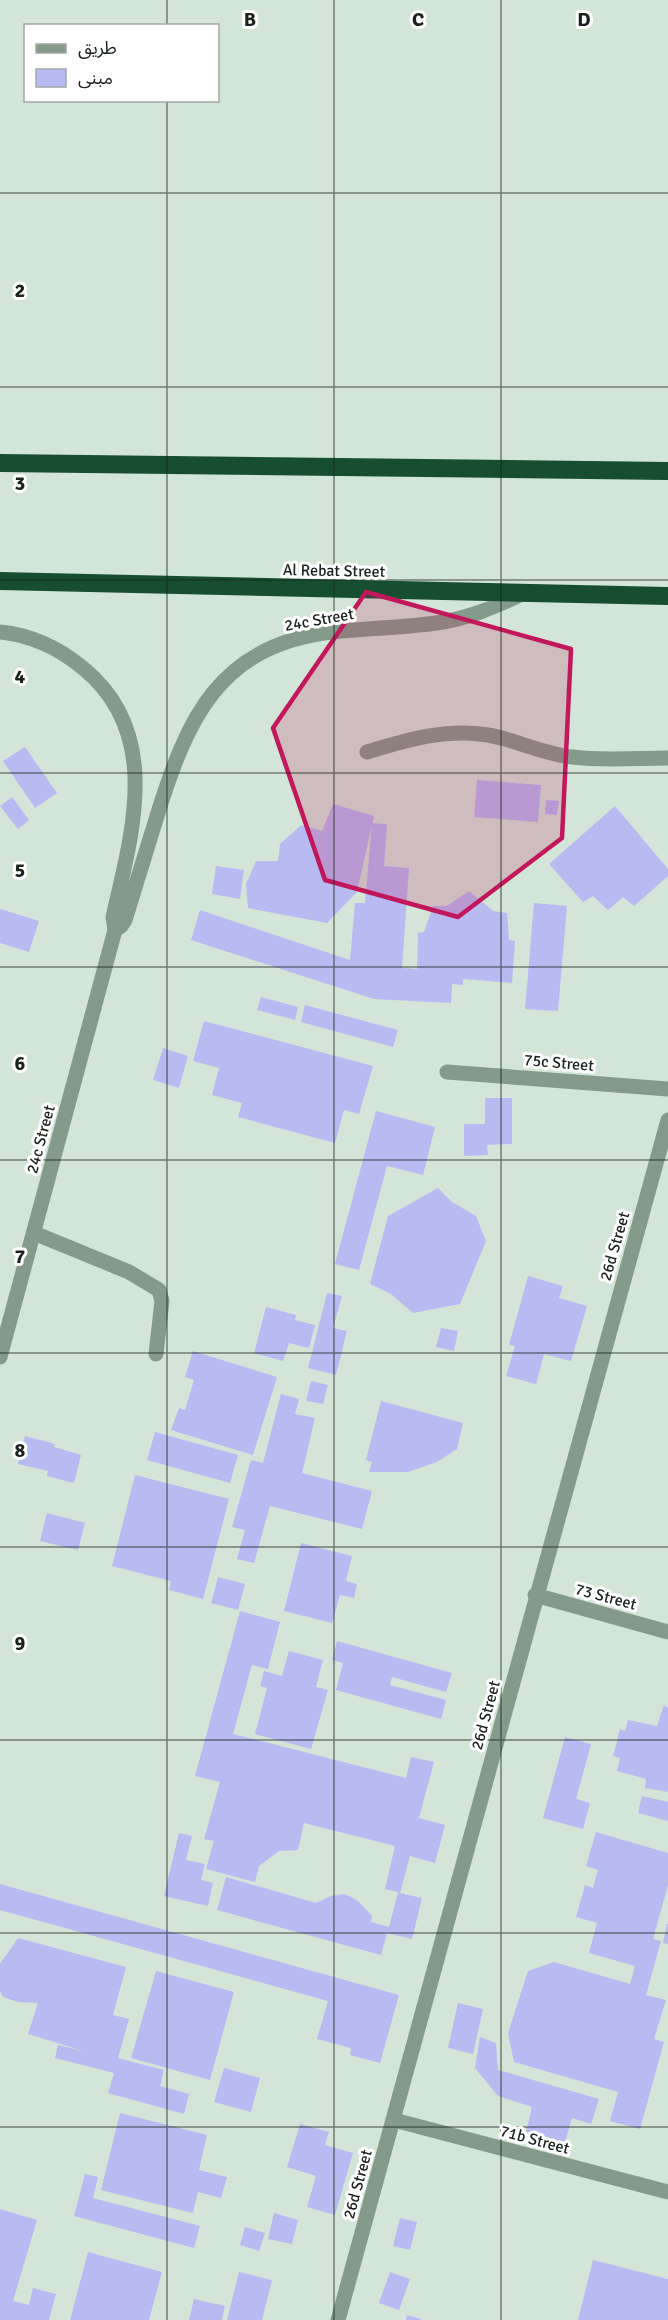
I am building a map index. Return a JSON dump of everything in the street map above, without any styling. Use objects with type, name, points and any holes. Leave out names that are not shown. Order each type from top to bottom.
[{"type":"highway","points":[[0,462],[668,471]]},
{"type":"highway","name":"Al Rebat Street","points":[[0,581],[668,596]]},
{"type":"street","name":"24c Street","points":[[115,930],[125,920],[170,775],[186,733],[213,693],[231,674],[273,647],[301,637],[436,623],[495,607],[522,594]]},
{"type":"street","name":"24c Street","points":[[0,632],[32,639],[72,659],[98,682],[119,710],[129,736],[136,793],[133,828],[113,917],[115,930],[0,1357]]},
{"type":"street","points":[[367,752],[434,734],[461,732],[488,735],[574,758],[668,758]]},
{"type":"street","name":"75c Street","points":[[447,1072],[668,1089]]},
{"type":"street","name":"26d Street","points":[[339,2320],[535,1595],[668,1120]]},
{"type":"street","points":[[34,1233],[129,1272],[159,1290],[162,1301],[156,1354]]},
{"type":"street","name":"73 Street","points":[[535,1595],[668,1632]]},
{"type":"street","name":"71b Street","points":[[394,2120],[668,2192]]},
{"type":"highlighted area","points":[[366,592],[571,649],[562,838],[458,917],[325,880],[273,728]]},
{"type":"building","points":[[25,747],[57,793],[35,808],[3,761]]},
{"type":"building","points":[[477,780],[541,785],[538,822],[474,817]]},
{"type":"building","points":[[12,797],[29,820],[18,829],[0,806]]},
{"type":"building","points":[[546,800],[559,801],[557,815],[545,814]]},
{"type":"building","points":[[333,804],[374,816],[357,892],[327,923],[248,908],[246,884],[256,861],[278,861],[280,844],[301,825],[322,831]]},
{"type":"building","points":[[615,806],[668,869],[668,876],[634,906],[623,897],[608,910],[593,896],[583,902],[549,864]]},
{"type":"building","points":[[372,823],[387,824],[384,866],[409,868],[402,968],[417,969],[418,933],[424,932],[433,906],[447,906],[469,891],[493,911],[507,913],[509,940],[515,941],[512,983],[463,979],[463,985],[452,984],[451,1003],[374,999],[191,940],[200,910],[350,960],[355,903],[365,903]]},
{"type":"building","points":[[216,866],[244,870],[240,899],[212,894]]},
{"type":"building","points":[[534,903],[567,906],[558,1011],[525,1009]]},
{"type":"building","points":[[0,909],[39,921],[29,952],[0,943]]},
{"type":"building","points":[[261,997],[298,1007],[295,1020],[257,1010]]},
{"type":"building","points":[[305,1005],[398,1030],[393,1047],[301,1022]]},
{"type":"building","points":[[204,1021],[373,1066],[359,1114],[344,1110],[335,1143],[238,1117],[242,1103],[212,1095],[219,1068],[193,1061]]},
{"type":"building","points":[[163,1048],[188,1056],[179,1088],[153,1080]]},
{"type":"building","points":[[485,1098],[512,1098],[512,1144],[487,1145],[488,1155],[464,1156],[464,1124],[485,1124]]},
{"type":"building","points":[[376,1111],[435,1127],[423,1175],[387,1166],[359,1270],[335,1264]]},
{"type":"building","points":[[438,1188],[452,1202],[476,1216],[486,1241],[460,1304],[413,1313],[391,1294],[370,1284],[388,1216]]},
{"type":"building","points":[[528,1276],[563,1286],[559,1298],[587,1306],[571,1361],[544,1354],[536,1384],[506,1376],[515,1346],[509,1345]]},
{"type":"building","points":[[327,1293],[342,1296],[333,1328],[347,1331],[336,1375],[308,1368]]},
{"type":"building","points":[[266,1307],[296,1315],[295,1320],[315,1325],[309,1348],[289,1343],[283,1361],[254,1353]]},
{"type":"building","points":[[441,1328],[458,1331],[454,1351],[436,1347]]},
{"type":"building","points":[[193,1351],[277,1377],[253,1455],[171,1430],[179,1408],[185,1410],[194,1380],[185,1377]]},
{"type":"building","points":[[311,1381],[328,1385],[323,1404],[306,1401]]},
{"type":"building","points":[[281,1394],[299,1399],[295,1414],[315,1418],[302,1473],[372,1491],[362,1529],[270,1506],[254,1563],[237,1559],[245,1530],[232,1527],[251,1460],[263,1463]]},
{"type":"building","points":[[381,1401],[463,1423],[457,1449],[437,1462],[408,1472],[369,1472],[372,1462],[366,1460]]},
{"type":"building","points":[[155,1432],[238,1455],[230,1483],[147,1460]]},
{"type":"building","points":[[25,1436],[55,1444],[54,1447],[81,1455],[74,1483],[47,1476],[48,1471],[18,1464]]},
{"type":"building","points":[[135,1475],[229,1499],[203,1599],[169,1590],[171,1581],[112,1566]]},
{"type":"building","points":[[47,1513],[85,1523],[78,1550],[40,1541]]},
{"type":"building","points":[[301,1543],[352,1556],[346,1581],[357,1584],[354,1598],[340,1595],[332,1623],[284,1611]]},
{"type":"building","points":[[218,1577],[245,1584],[238,1610],[211,1603]]},
{"type":"building","points":[[240,1611],[280,1622],[268,1669],[252,1665],[233,1734],[406,1778],[411,1757],[434,1762],[419,1818],[445,1825],[435,1863],[410,1856],[400,1893],[422,1898],[412,1939],[387,1933],[381,1955],[217,1910],[226,1877],[316,1903],[331,1896],[345,1894],[358,1901],[372,1916],[371,1922],[389,1927],[398,1892],[385,1889],[395,1846],[304,1823],[298,1850],[279,1851],[259,1866],[255,1882],[206,1869],[214,1841],[204,1839],[220,1782],[195,1776]]},
{"type":"building","points":[[337,1641],[452,1673],[446,1692],[392,1677],[390,1685],[446,1700],[441,1719],[336,1690],[343,1663],[332,1660]]},
{"type":"building","points":[[289,1651],[323,1660],[316,1687],[328,1690],[311,1749],[255,1734],[267,1688],[260,1686],[264,1671],[282,1676]]},
{"type":"building","points":[[664,1705],[668,1708],[668,1792],[645,1788],[646,1779],[617,1771],[620,1758],[613,1756],[620,1729],[625,1731],[628,1720],[657,1726]]},
{"type":"building","points":[[565,1737],[591,1744],[576,1799],[590,1803],[583,1829],[543,1818]]},
{"type":"building","points":[[642,1796],[668,1802],[668,1821],[638,1813]]},
{"type":"building","points":[[596,1832],[668,1853],[668,1885],[653,1939],[661,1941],[646,1995],[666,2000],[654,2039],[664,2042],[640,2129],[610,2121],[618,2092],[514,2062],[508,2033],[528,1971],[554,1962],[630,1984],[635,1966],[589,1953],[597,1923],[576,1917],[585,1885],[593,1888],[598,1870],[586,1866]]},
{"type":"building","points":[[179,1833],[192,1836],[186,1860],[205,1864],[201,1880],[213,1883],[208,1906],[164,1896]]},
{"type":"building","points":[[0,1884],[399,1995],[380,2063],[350,2055],[351,2048],[317,2039],[328,2001],[0,1910]]},
{"type":"building","points":[[668,1924],[668,1944],[663,1943]]},
{"type":"building","points":[[18,1938],[126,1967],[113,2015],[129,2019],[118,2058],[164,2070],[160,2086],[189,2094],[184,2114],[108,2093],[114,2073],[55,2058],[58,2045],[84,2051],[28,2034],[38,2003],[18,2002],[3,1997],[0,1991],[0,1964]]},
{"type":"building","points":[[156,1971],[234,1992],[210,2080],[131,2058]]},
{"type":"building","points":[[458,2003],[483,2009],[473,2054],[448,2048]]},
{"type":"building","points":[[480,2037],[496,2043],[498,2070],[599,2099],[591,2124],[572,2118],[565,2142],[526,2132],[532,2107],[498,2096],[475,2068]]},
{"type":"building","points":[[224,2068],[260,2078],[251,2112],[214,2102]]},
{"type":"building","points":[[120,2113],[207,2135],[199,2170],[227,2177],[221,2198],[198,2192],[193,2213],[101,2190]]},
{"type":"building","points":[[300,2124],[329,2132],[325,2145],[353,2153],[335,2215],[307,2207],[316,2176],[287,2167]]},
{"type":"building","points":[[85,2174],[98,2177],[93,2198],[200,2226],[194,2248],[74,2216]]},
{"type":"building","points":[[0,2209],[37,2220],[13,2301],[29,2305],[33,2288],[56,2294],[49,2320],[0,2320]]},
{"type":"building","points":[[274,2213],[298,2220],[292,2244],[268,2239]]},
{"type":"building","points":[[400,2218],[417,2222],[410,2250],[393,2246]]},
{"type":"building","points":[[245,2227],[265,2233],[259,2251],[240,2245]]},
{"type":"building","points":[[88,2252],[162,2272],[149,2320],[70,2320]]},
{"type":"building","points":[[593,2260],[668,2279],[668,2320],[578,2320]]},
{"type":"building","points":[[239,2272],[272,2280],[262,2320],[227,2320]]},
{"type":"building","points":[[390,2272],[410,2279],[399,2310],[379,2303]]},
{"type":"building","points":[[194,2299],[225,2306],[222,2320],[189,2320]]},
{"type":"building","points":[[407,2315],[421,2319],[421,2320],[406,2320]]}]
